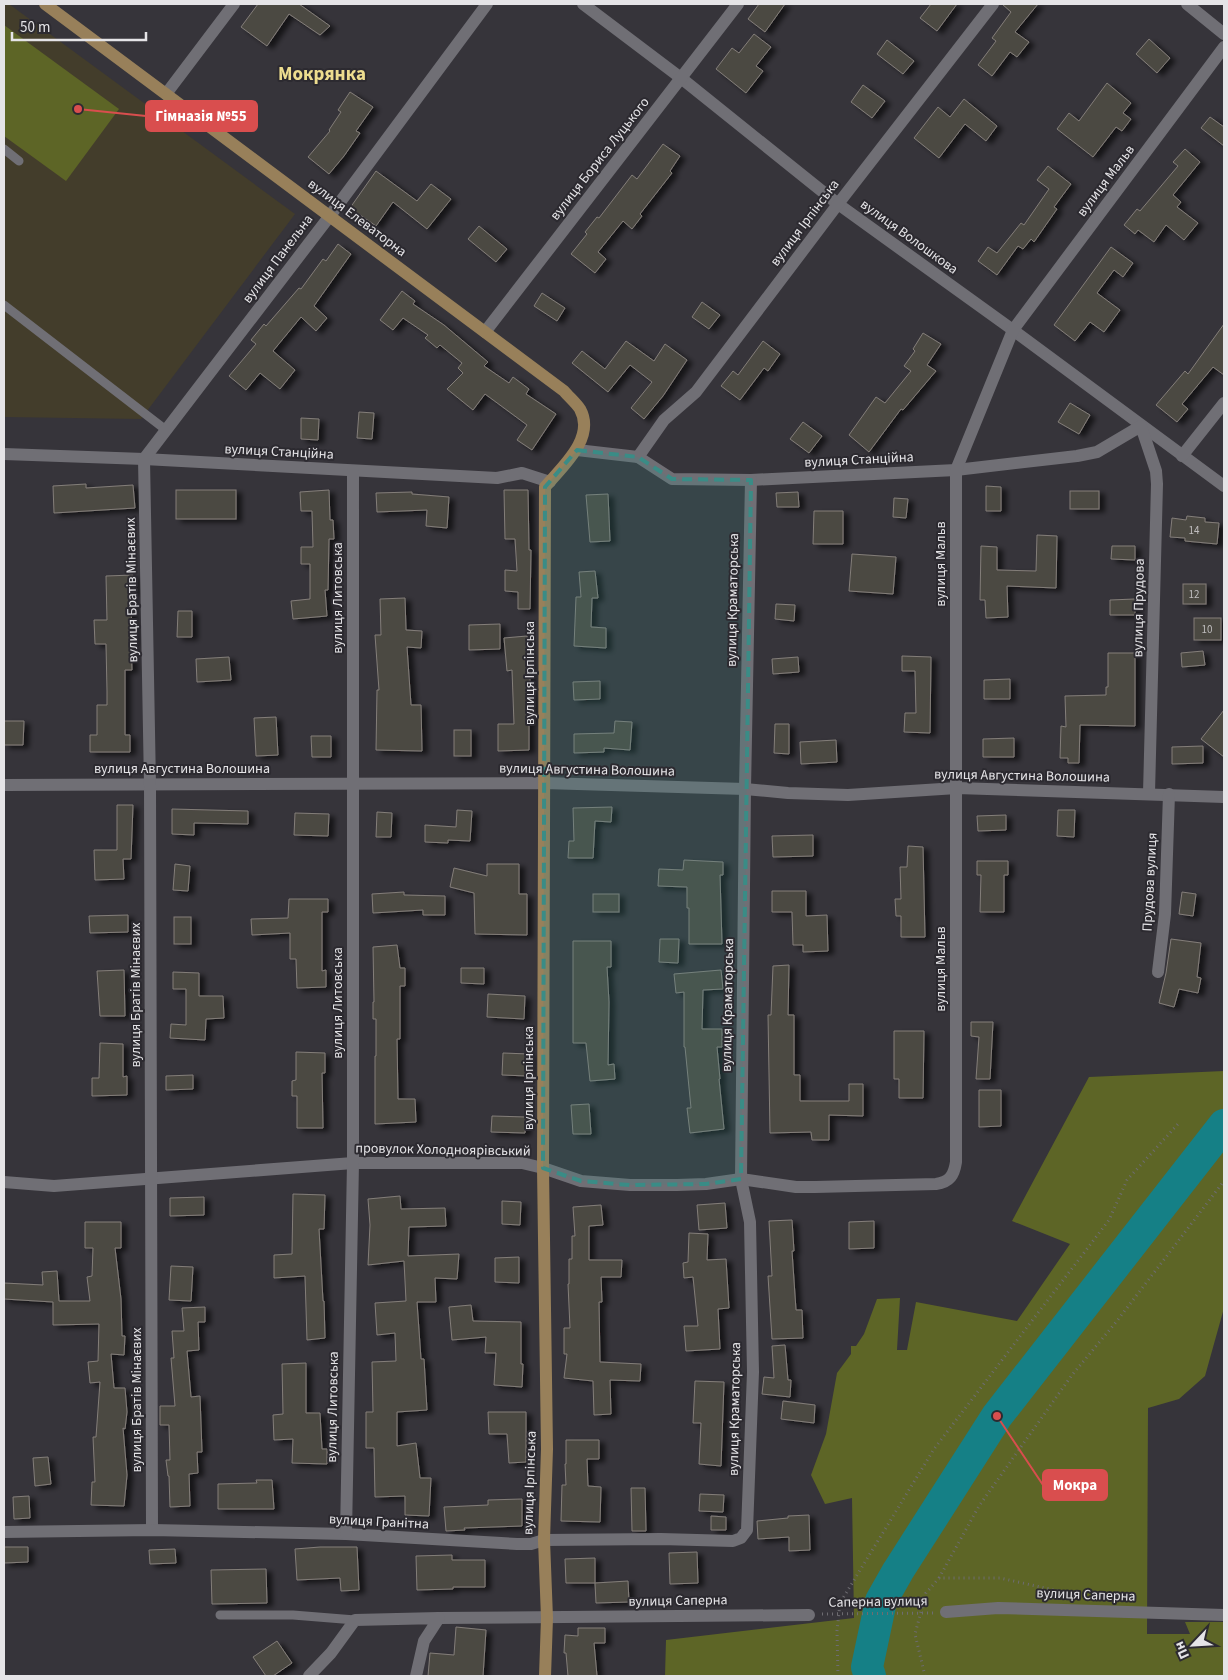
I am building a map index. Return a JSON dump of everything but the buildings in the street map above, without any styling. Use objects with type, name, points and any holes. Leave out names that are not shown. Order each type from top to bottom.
[{"type":"street","name":"вулиця Елеваторна","points":[[45,4],[564,391],[580,410],[585,431],[576,450],[550,482]]},
{"type":"street","points":[[166,94],[234,4]]},
{"type":"street","name":"вулиця Панельна","points":[[144,459],[329,217],[487,4]]},
{"type":"street","name":"вулиця Волошкова","points":[[583,4],[681,78],[838,204],[1224,486]]},
{"type":"street","name":"вулиця Бориса Луцького","points":[[485,332],[738,4]]},
{"type":"street","name":"вулиця Ірпінська","points":[[638,457],[664,420],[696,392],[838,204],[993,4]]},
{"type":"street","points":[[1187,4],[1224,34]]},
{"type":"street","name":"вулиця Мальв","points":[[956,1162],[956,470],[1013,330],[1224,47]]},
{"type":"street","points":[[1182,456],[1224,403]]},
{"type":"street","name":"вулиця Станційна","points":[[576,450],[638,457],[672,478],[751,480],[956,470],[1077,456],[1097,452],[1141,426]]},
{"type":"street","name":"вулиця Прудова","points":[[1141,426],[1151,456],[1157,484],[1150,793]]},
{"type":"street","name":"вулиця Станційна","points":[[4,454],[144,459],[497,478],[522,473],[550,482]]},
{"type":"street","name":"вулиця Братів Мінаєвих","points":[[144,459],[150,785],[152,1530]]},
{"type":"street","name":"вулиця Литовська","points":[[346,1534],[353,1163],[353,471]]},
{"type":"street","name":"вулиця Краматорська","points":[[747,1530],[753,1372],[750,1222],[741,1179],[745,789],[751,480]]},
{"type":"street","name":"вулиця Ірпінська","points":[[545,1676],[547,1618],[544,1540],[547,1449],[543,1168],[545,487],[550,482]]},
{"type":"street","name":"вулиця Августина Волошина","points":[[4,785],[544,783],[745,789],[788,794],[848,794],[956,788],[1150,793],[1224,797]]},
{"type":"street","name":"Прудова вулиця","points":[[1158,972],[1165,914],[1169,794]]},
{"type":"street","name":"провулок Холодноярівський","points":[[4,1182],[54,1186],[353,1163],[522,1164],[543,1168],[581,1181],[630,1184],[706,1184],[741,1179],[796,1187],[944,1183],[955,1172],[956,1162]]},
{"type":"street","name":"вулиця Гранітна","points":[[4,1532],[152,1530],[346,1534],[531,1544],[544,1540],[661,1539],[733,1541],[741,1538],[747,1530]]},
{"type":"street","name":"вулиця Саперна","points":[[946,1612],[998,1608],[1224,1614]]},
{"type":"street","name":"вулиця Саперна","points":[[355,1620],[809,1614]]},
{"type":"street","points":[[416,1676],[424,1641],[439,1618]]},
{"type":"street","points":[[309,1676],[331,1653],[355,1620]]},
{"type":"lane","points":[[4,149],[19,161]]},
{"type":"lane","points":[[4,305],[166,430]]},
{"type":"lane","points":[[220,1615],[293,1615],[355,1620]]},
{"type":"path","points":[[838,1676],[837,1631],[840,1603],[904,1496],[934,1449],[1109,1220],[1127,1180],[1178,1124]]},
{"type":"path","points":[[939,1578],[979,1506],[1072,1375],[1224,1181]]},
{"type":"path","name":"Саперна вулиця","points":[[809,1614],[946,1612]]},
{"type":"highlighted area","points":[[577,450],[638,457],[672,479],[751,480],[741,1179],[706,1184],[630,1185],[581,1181],[543,1168],[545,487]]},
{"type":"shaded area","points":[[4,4],[9,4],[295,214],[141,419],[4,417]]},
{"type":"green space","points":[[4,25],[119,109],[66,181],[4,136]]},
{"type":"green space","points":[[1224,1071],[1224,1308],[1205,1376],[1179,1399],[1148,1408],[1147,1634],[1190,1634],[1185,1622],[1224,1622],[1224,1676],[665,1676],[666,1640],[854,1618],[852,1498],[825,1504],[811,1475],[826,1434],[837,1373],[851,1354],[851,1346],[856,1346],[864,1334],[877,1299],[900,1298],[897,1350],[907,1350],[916,1302],[1017,1321],[1070,1244],[1012,1221],[1089,1077]]},
{"type":"waterway","points":[[870,1676],[867,1667],[881,1601],[898,1571],[997,1416],[1224,1125]]},
{"type":"place","name":"Гімназія №55","points":[[78,109]]},
{"type":"place","name":"Мокра","points":[[997,1416]]},
{"type":"district","name":"Мокрянка","points":[[322,74]]}]
